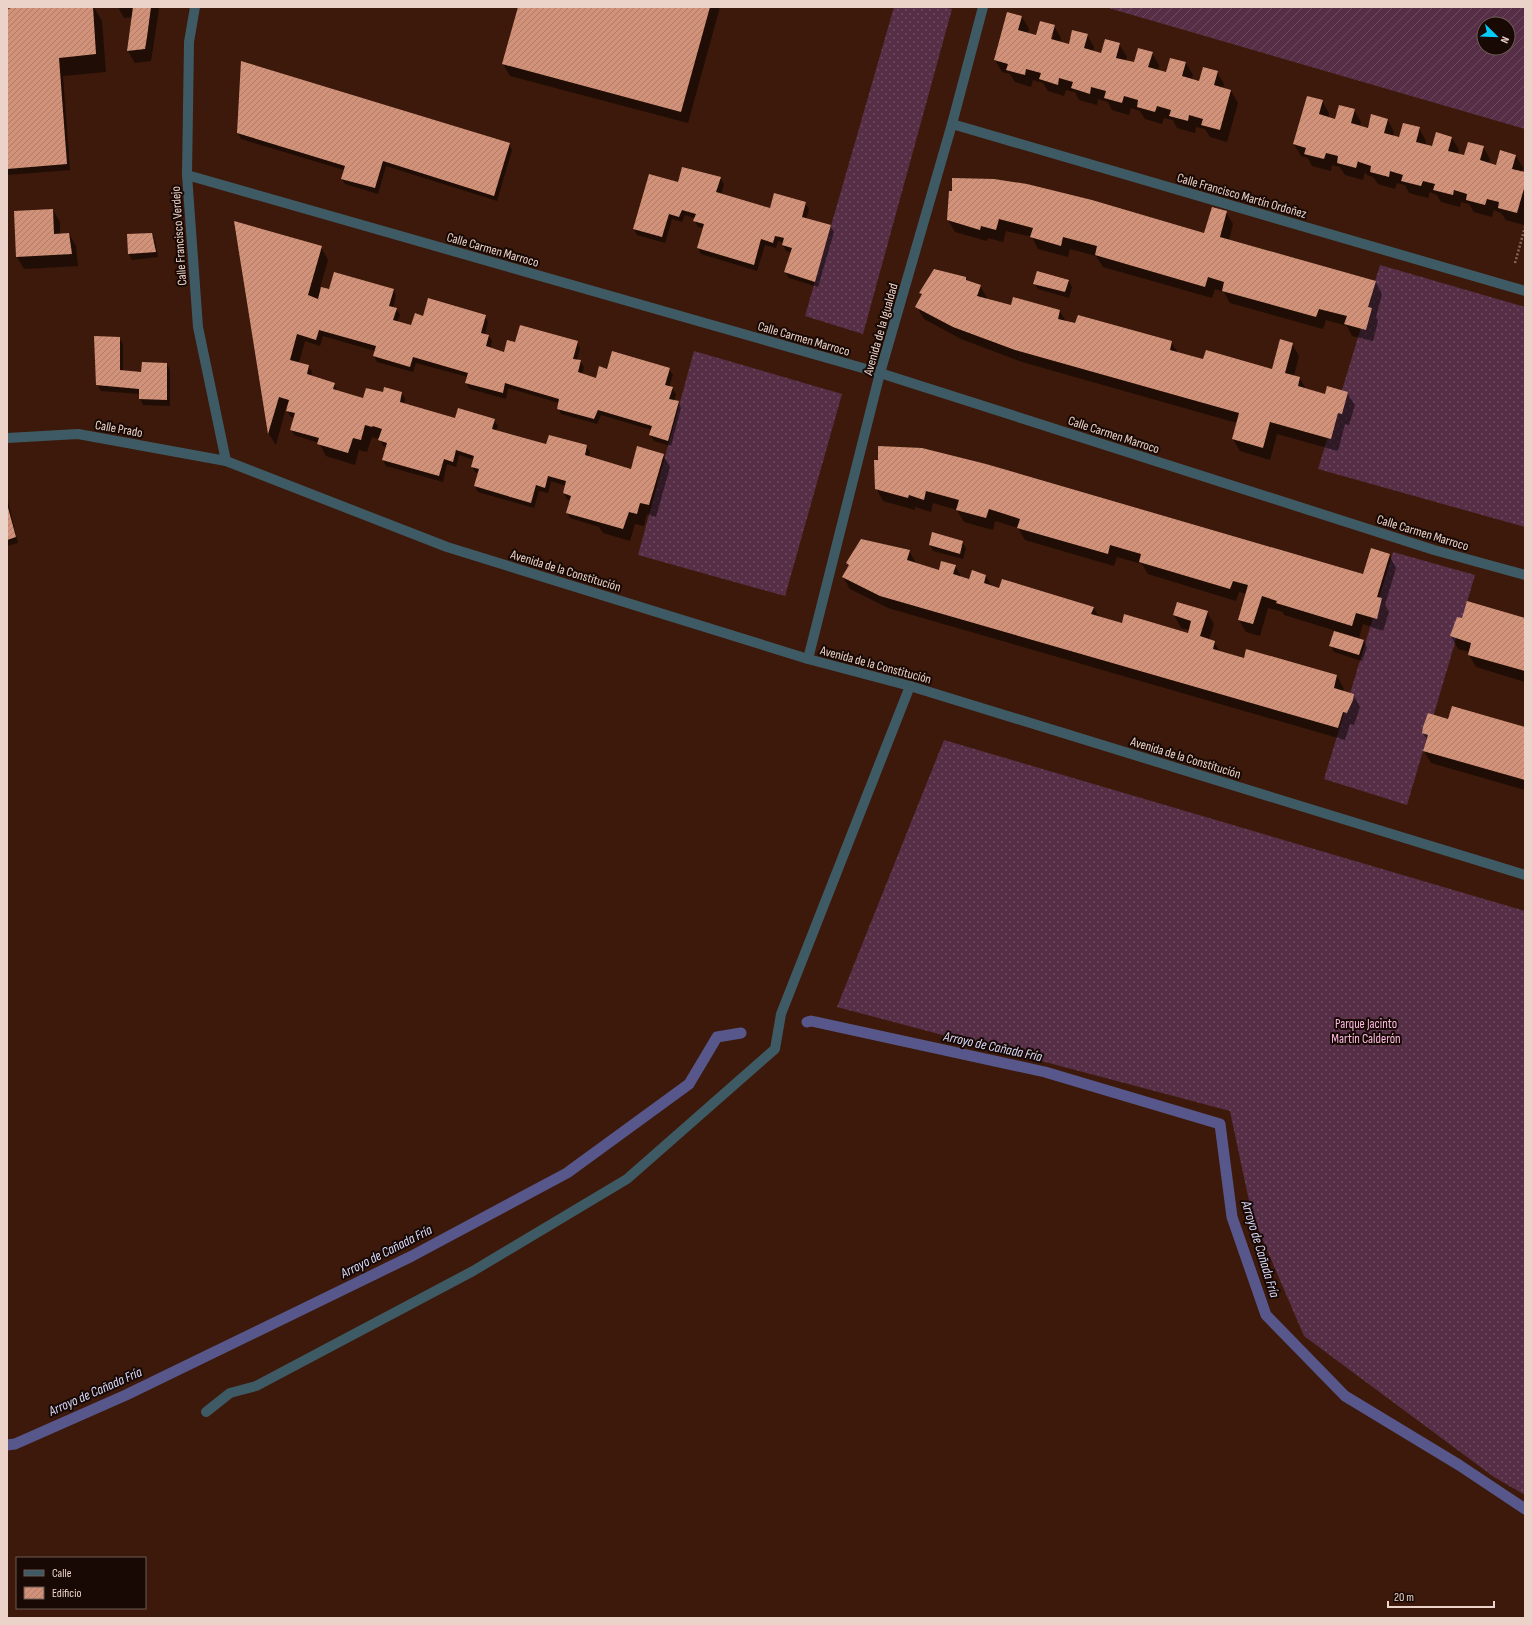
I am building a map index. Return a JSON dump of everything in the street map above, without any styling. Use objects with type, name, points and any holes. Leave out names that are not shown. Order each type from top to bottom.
[{"type":"street","name":"Calle Francisco Verdejo","points":[[195,7],[189,42],[187,175],[198,327],[226,461]]},
{"type":"street","name":"Avenida de la Igualdad","points":[[808,659],[880,373],[952,124],[983,7]]},
{"type":"street","name":"Calle Francisco Martín Ordoñez","points":[[952,124],[1525,291]]},
{"type":"street","name":"Calle Carmen Marroco","points":[[187,175],[880,373],[1434,550],[1525,575]]},
{"type":"street","points":[[7,428],[10,438]]},
{"type":"street","name":"Calle Prado","points":[[10,438],[78,434],[226,461]]},
{"type":"street","name":"Avenida de la Constitución","points":[[226,461],[447,547],[808,659],[910,686],[1525,875]]},
{"type":"street","points":[[206,1412],[230,1393],[256,1386],[473,1271],[627,1179],[775,1049],[781,1014],[910,686]]},
{"type":"path","points":[[1508,286],[1525,227]]},
{"type":"green space","points":[[894,7],[943,7],[952,9],[863,334],[805,316]]},
{"type":"green space","points":[[1105,7],[1525,7],[1525,129]]},
{"type":"green space","points":[[1380,265],[1525,307],[1525,527],[1318,469]]},
{"type":"green space","points":[[694,351],[842,394],[785,596],[638,555]]},
{"type":"green space","points":[[1393,552],[1475,575],[1407,805],[1324,779]]},
{"type":"green space","name":"Parque Jacinto Martín Calderón","points":[[944,740],[1525,911],[1525,1495],[1494,1477],[1304,1336],[1252,1215],[1230,1111],[837,1007]]},
{"type":"building","points":[[11,7],[93,7],[96,54],[59,58],[67,164],[7,169],[7,9]]},
{"type":"building","points":[[133,7],[151,7],[145,49],[127,51]]},
{"type":"building","points":[[518,7],[710,7],[681,112],[502,64]]},
{"type":"building","points":[[1007,12],[1022,16],[1018,30],[1036,35],[1040,21],[1055,25],[1051,39],[1069,44],[1072,30],[1088,34],[1084,48],[1101,53],[1105,39],[1120,43],[1116,58],[1134,62],[1138,48],[1153,52],[1148,67],[1166,72],[1170,58],[1186,62],[1182,76],[1199,81],[1203,67],[1218,71],[1214,85],[1231,90],[1220,130],[1201,125],[1203,119],[1189,115],[1188,121],[1169,116],[1171,110],[1157,106],[1155,112],[1137,107],[1138,100],[1124,96],[1122,103],[1104,98],[1106,91],[1091,87],[1090,94],[1071,88],[1073,82],[1059,78],[1058,85],[1039,79],[1041,73],[1026,69],[1025,75],[1006,70],[1008,64],[994,60]]},
{"type":"building","points":[[241,61],[510,143],[494,196],[383,161],[375,188],[341,179],[345,166],[237,133]]},
{"type":"building","points":[[1307,96],[1323,100],[1319,114],[1335,119],[1339,105],[1355,109],[1351,123],[1368,128],[1371,114],[1388,119],[1384,133],[1399,137],[1403,123],[1420,127],[1416,142],[1432,146],[1436,132],[1452,137],[1448,151],[1464,155],[1468,142],[1484,146],[1480,160],[1496,165],[1500,150],[1516,155],[1512,169],[1525,172],[1525,185],[1517,213],[1498,208],[1499,202],[1487,199],[1485,205],[1466,200],[1467,194],[1454,190],[1453,195],[1433,190],[1435,184],[1423,181],[1421,186],[1401,181],[1403,175],[1390,171],[1389,177],[1370,172],[1371,166],[1358,161],[1356,168],[1337,163],[1338,156],[1326,153],[1324,159],[1304,154],[1306,148],[1293,144]]},
{"type":"building","points":[[682,167],[721,177],[716,192],[770,208],[774,193],[806,202],[802,217],[831,225],[815,282],[784,272],[792,248],[782,245],[784,238],[775,236],[773,243],[761,239],[754,265],[697,248],[704,224],[693,221],[696,214],[682,210],[679,217],[669,214],[662,237],[633,229],[649,174],[678,182]]},
{"type":"building","points":[[952,178],[994,179],[1027,184],[1092,200],[1204,233],[1212,207],[1227,211],[1220,237],[1376,281],[1368,307],[1372,308],[1366,330],[1344,324],[1347,316],[1319,309],[1316,317],[1222,291],[1224,282],[1208,277],[1205,287],[1095,255],[1097,246],[1063,237],[1061,246],[1030,237],[1033,228],[999,219],[996,230],[981,226],[980,230],[947,220],[949,191],[952,191]]},
{"type":"building","points":[[53,209],[54,234],[69,233],[72,254],[16,257],[14,211]]},
{"type":"building","points":[[234,221],[322,246],[308,295],[318,299],[321,287],[329,289],[334,272],[394,289],[389,306],[397,308],[393,320],[411,325],[415,313],[423,316],[428,298],[486,315],[481,333],[489,335],[486,346],[504,352],[507,340],[515,342],[520,325],[578,341],[573,359],[581,360],[578,372],[596,378],[599,366],[607,369],[612,351],[670,368],[665,385],[673,387],[669,399],[679,401],[668,441],[649,435],[652,426],[598,410],[594,419],[557,409],[559,399],[505,383],[503,393],[465,383],[468,373],[413,357],[410,367],[373,356],[376,346],[319,330],[316,340],[297,334],[290,360],[309,365],[307,374],[335,383],[333,389],[363,398],[366,388],[383,392],[384,387],[402,392],[400,402],[455,418],[458,408],[495,419],[492,429],[546,444],[549,435],[587,445],[585,455],[631,469],[637,446],[664,454],[649,505],[640,503],[637,514],[629,512],[623,529],[566,513],[571,496],[563,493],[566,481],[548,476],[545,488],[536,485],[531,503],[474,486],[479,469],[471,467],[474,456],[456,450],[453,462],[444,459],[439,476],[382,460],[387,443],[378,440],[382,429],[373,426],[365,425],[361,440],[353,438],[348,453],[317,444],[319,438],[290,430],[295,413],[286,411],[289,400],[279,397],[268,434]]},
{"type":"building","points":[[152,233],[156,252],[128,254],[127,234]]},
{"type":"building","points":[[934,269],[966,277],[966,280],[981,285],[977,296],[1011,305],[1013,297],[1060,310],[1058,319],[1075,323],[1078,315],[1172,341],[1170,350],[1203,359],[1206,350],[1272,369],[1280,339],[1293,343],[1285,373],[1300,377],[1298,386],[1325,394],[1327,386],[1348,392],[1342,414],[1338,413],[1331,439],[1270,422],[1263,448],[1232,439],[1239,413],[1015,350],[953,327],[915,307],[922,294],[919,293]]},
{"type":"building","points":[[1037,271],[1069,280],[1065,292],[1033,284]]},
{"type":"building","points":[[94,336],[120,337],[120,370],[141,372],[142,362],[167,363],[167,400],[139,399],[139,389],[96,385]]},
{"type":"building","points":[[878,446],[922,448],[986,464],[1363,574],[1371,548],[1390,554],[1377,597],[1382,598],[1377,619],[1356,613],[1352,626],[1276,603],[1277,601],[1262,596],[1253,624],[1238,620],[1248,585],[1233,581],[1230,589],[1139,562],[1141,554],[1110,545],[1108,554],[1017,528],[1020,519],[989,509],[986,518],[956,510],[959,500],[926,491],[924,500],[909,495],[908,498],[875,489],[874,460],[878,460]]},
{"type":"building","points":[[7,504],[16,537],[7,540]]},
{"type":"building","points":[[932,532],[963,541],[960,554],[929,545]]},
{"type":"building","points":[[861,539],[910,550],[907,560],[939,570],[941,561],[956,565],[953,574],[969,579],[972,570],[986,575],[984,583],[999,588],[1002,579],[1094,607],[1091,614],[1122,623],[1124,614],[1188,633],[1191,621],[1173,615],[1177,602],[1208,611],[1200,636],[1215,641],[1213,649],[1244,658],[1246,649],[1337,675],[1334,688],[1354,694],[1353,700],[1347,713],[1343,712],[1338,728],[880,596],[842,577],[849,565],[846,563]]},
{"type":"building","points":[[1467,601],[1525,618],[1525,671],[1468,655],[1471,643],[1450,636],[1457,617],[1462,618]]},
{"type":"building","points":[[1334,631],[1364,640],[1359,655],[1329,646]]},
{"type":"building","points":[[1452,706],[1525,727],[1525,780],[1423,751],[1428,735],[1422,733],[1428,713],[1448,719]]},
{"type":"waterway","name":"Arroyo de Cañada Fría","points":[[807,1022],[811,1021],[1045,1072],[1220,1124],[1232,1217],[1266,1315],[1345,1396],[1459,1465],[1525,1509]]},
{"type":"waterway","name":"Arroyo de Cañada Fría","points":[[7,1445],[15,1444],[126,1395],[412,1256],[567,1173],[689,1084],[717,1037],[741,1033]]}]
